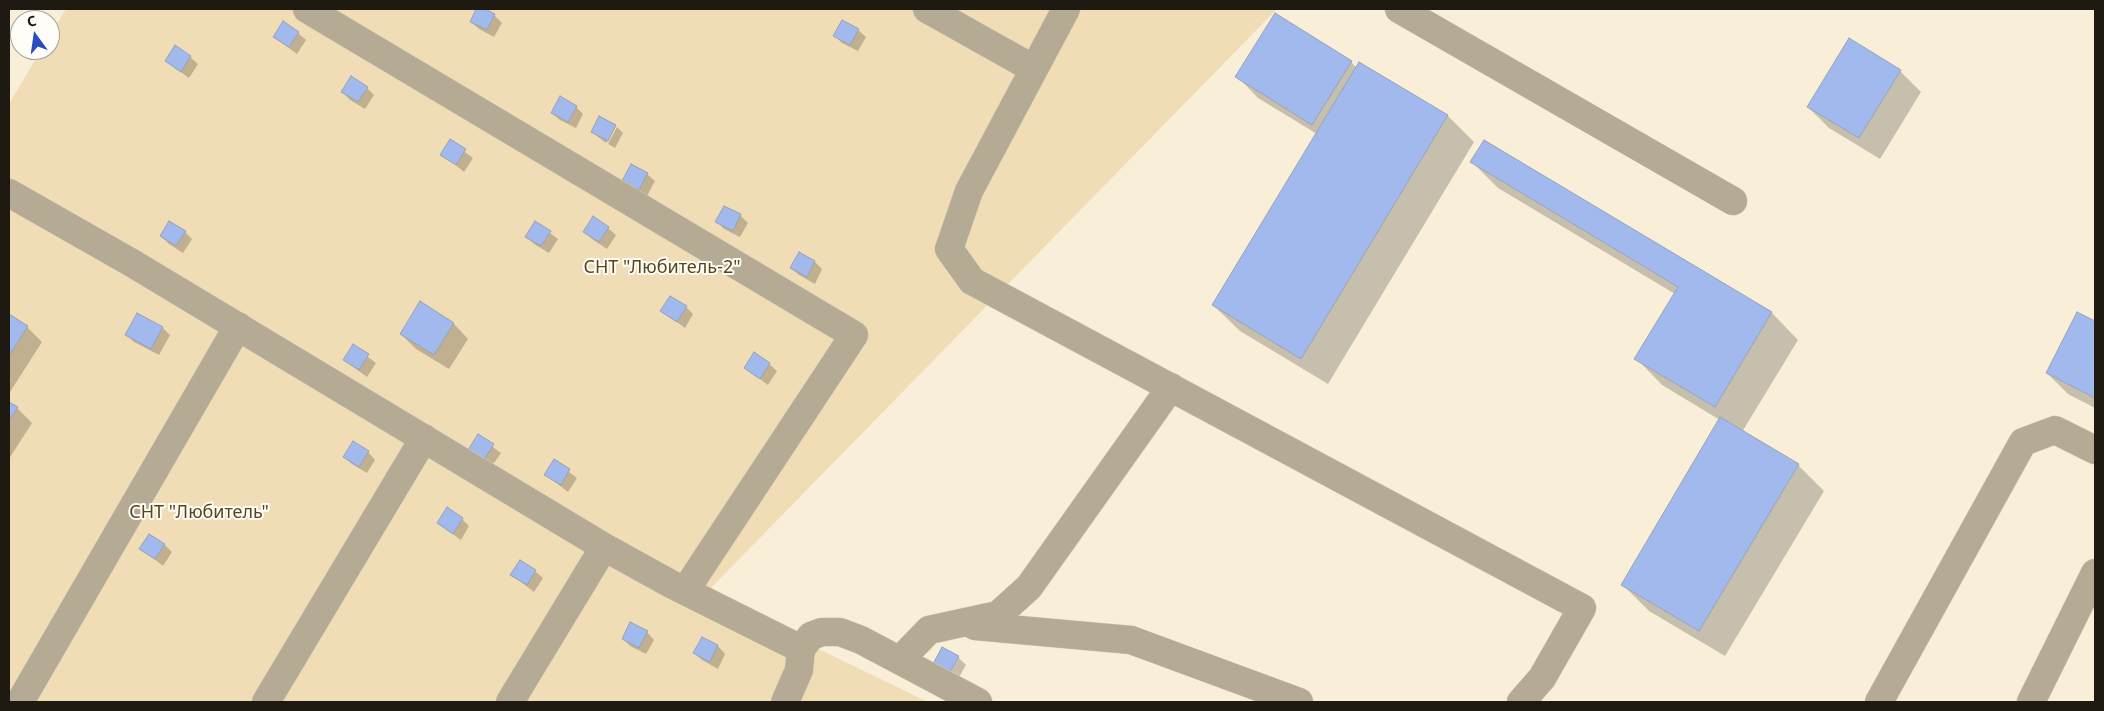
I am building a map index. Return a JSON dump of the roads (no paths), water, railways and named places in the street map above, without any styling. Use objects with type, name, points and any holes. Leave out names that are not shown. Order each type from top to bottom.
[{"type":"street","points":[[307,9],[854,335],[685,590]]},
{"type":"street","points":[[927,9],[1034,69]]},
{"type":"street","points":[[1066,9],[969,191],[949,249],[972,281],[1582,608],[1542,678],[1521,702]]},
{"type":"street","points":[[1399,9],[1732,201]]},
{"type":"street","points":[[9,193],[238,326],[604,547],[801,649]]},
{"type":"street","points":[[20,702],[238,326]]},
{"type":"street","points":[[900,660],[929,630],[998,615],[1029,587],[1171,387]]},
{"type":"street","points":[[1879,702],[2023,442],[2055,430],[2095,450]]},
{"type":"street","points":[[266,702],[424,438]]},
{"type":"street","points":[[510,702],[604,547]]},
{"type":"street","points":[[2031,702],[2095,573]]},
{"type":"street","points":[[957,624],[1131,640],[1300,702]]},
{"type":"street","points":[[785,702],[799,670],[801,649],[811,636],[822,632],[840,632],[861,640],[978,702]]},
{"type":"park label","name":"СНТ \"Любитель-2\"","points":[[662,268]]},
{"type":"park label","name":"СНТ \"Любитель\"","points":[[199,513]]}]
